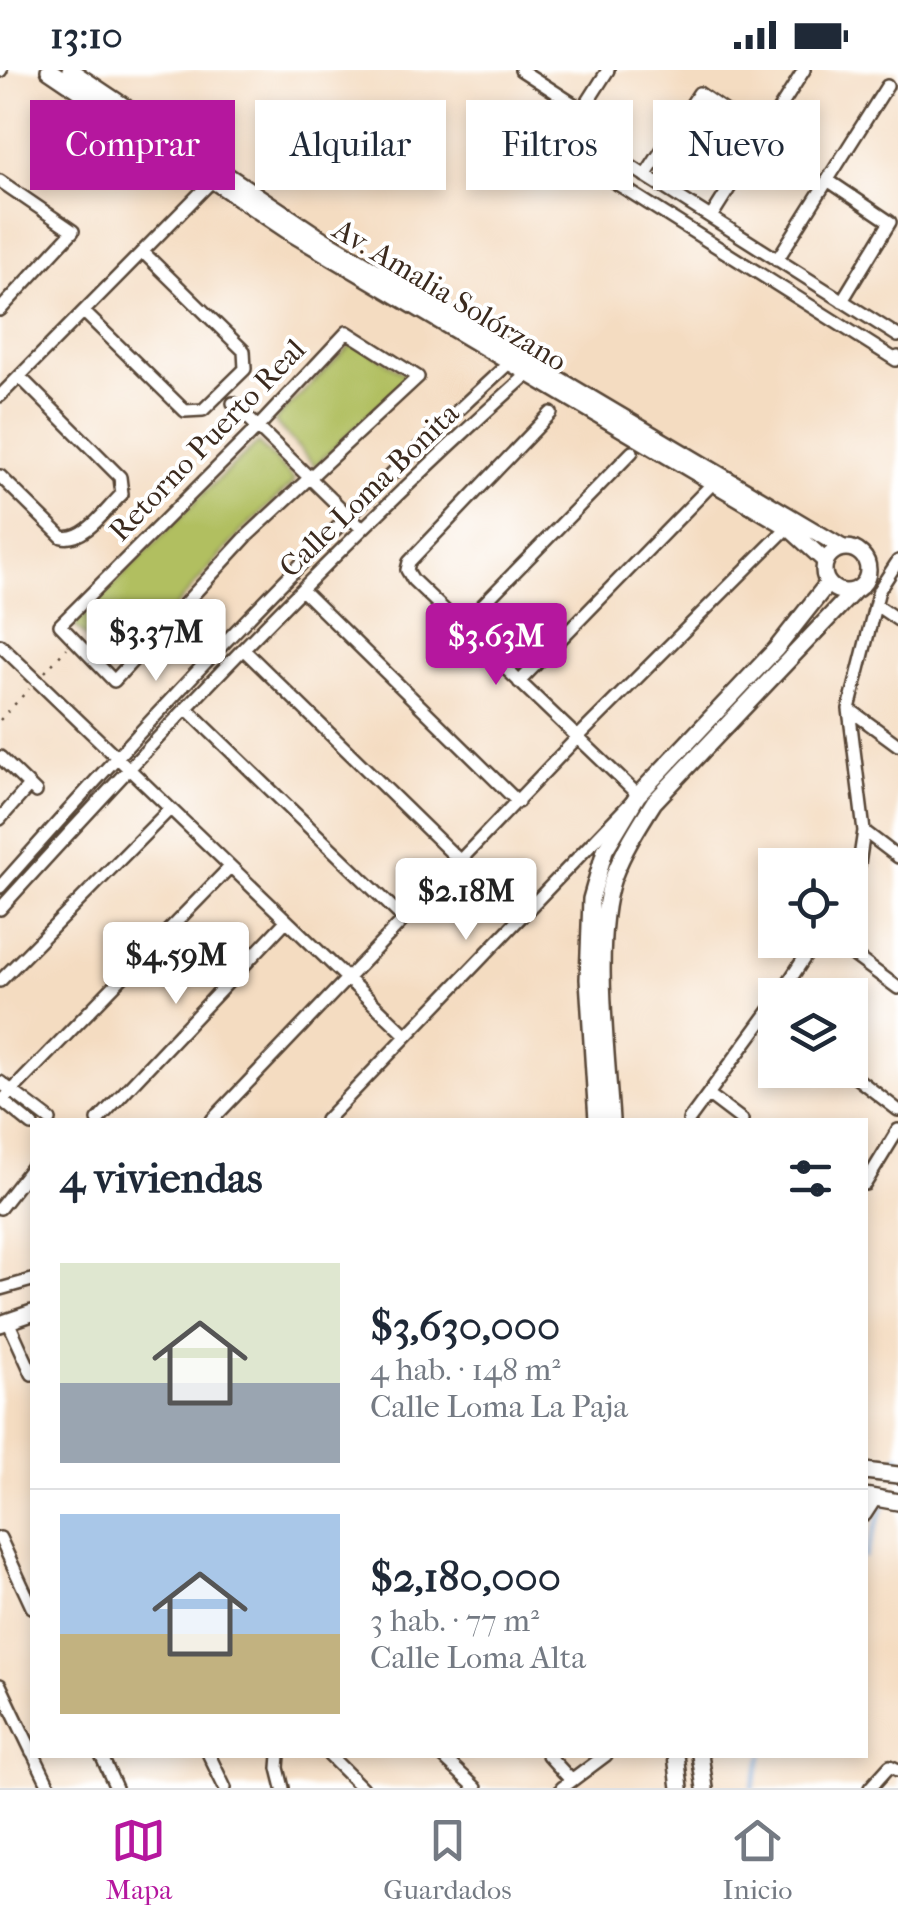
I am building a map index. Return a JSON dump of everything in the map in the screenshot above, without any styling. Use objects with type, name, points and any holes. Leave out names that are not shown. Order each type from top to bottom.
[{"type":"main road","name":"Av. Amalia Solórzano","points":[[49,70],[93,100]]},
{"type":"main road","name":"Av. Amalia Solórzano","points":[[70,70],[319,236],[843,548]]},
{"type":"main road","name":"Av. Amalia Solórzano","points":[[226,190],[308,244],[788,527],[826,561]]},
{"type":"main road","points":[[611,1118],[604,930],[612,881],[630,840],[666,788],[864,582],[866,562],[858,551],[836,550],[826,561],[824,576],[840,592],[854,591]]},
{"type":"main road","points":[[597,1118],[588,979],[591,899],[605,850],[638,795],[776,648],[828,583]]},
{"type":"main road","points":[[4,1323],[30,1314]]},
{"type":"main road","points":[[872,1497],[896,1501]]},
{"type":"main road","points":[[676,1758],[680,1788]]},
{"type":"main road","points":[[700,1758],[705,1788]]},
{"type":"street","points":[[521,70],[568,100]]},
{"type":"street","points":[[589,100],[608,70]]},
{"type":"street","points":[[784,100],[804,70]]},
{"type":"street","points":[[777,260],[886,86]]},
{"type":"street","points":[[645,176],[653,164]]},
{"type":"street","points":[[633,168],[898,336]]},
{"type":"street","points":[[829,180],[890,222],[842,302]]},
{"type":"street","points":[[0,310],[73,230],[2,187]]},
{"type":"street","points":[[0,396],[203,190]]},
{"type":"street","points":[[626,190],[896,360],[898,357]]},
{"type":"street","points":[[711,218],[728,190]]},
{"type":"street","points":[[84,312],[185,411],[203,410],[245,369],[244,351],[143,252]]},
{"type":"street","name":"Retorno Puerto Real","points":[[347,332],[418,377],[248,536],[114,680],[60,625],[258,427],[347,332]]},
{"type":"street","name":"Calle Loma Bonita","points":[[0,887],[116,756],[347,514],[510,362]]},
{"type":"street","name":"Calle Loma Bonita","points":[[0,909],[128,767],[362,528],[529,372]]},
{"type":"street","points":[[0,476],[62,537],[71,539],[122,494],[124,486],[120,477],[20,376]]},
{"type":"street","points":[[233,403],[362,528]]},
{"type":"street","points":[[328,1118],[638,795],[407,570],[409,562],[551,414]]},
{"type":"street","points":[[462,626],[632,452]]},
{"type":"street","points":[[519,682],[714,482]]},
{"type":"street","points":[[214,1118],[577,738],[788,527]]},
{"type":"street","points":[[861,848],[864,830],[849,709],[879,590],[898,561]]},
{"type":"street","points":[[302,590],[518,802]]},
{"type":"street","points":[[876,605],[898,620]]},
{"type":"street","points":[[0,645],[406,1036]]},
{"type":"street","points":[[244,649],[461,862]]},
{"type":"street","points":[[186,708],[404,918]]},
{"type":"street","points":[[849,709],[898,745]]},
{"type":"street","points":[[0,757],[32,789],[0,819]]},
{"type":"street","points":[[0,981],[170,808]]},
{"type":"street","points":[[864,830],[898,857]]},
{"type":"street","points":[[4,1097],[230,868]]},
{"type":"street","points":[[100,1118],[285,922]]},
{"type":"street","points":[[857,958],[898,988]]},
{"type":"street","points":[[691,1118],[758,1030]]},
{"type":"street","points":[[0,1082],[4,1097],[30,1122]]},
{"type":"street","points":[[868,1087],[898,1110]]},
{"type":"street","points":[[709,1095],[739,1118]]},
{"type":"street","points":[[4,1097],[46,1118]]},
{"type":"street","points":[[868,1179],[898,1130]]},
{"type":"street","points":[[0,1208],[30,1170]]},
{"type":"street","points":[[0,1290],[30,1281]]},
{"type":"street","points":[[4,1323],[30,1370]]},
{"type":"street","points":[[0,1538],[30,1604]]},
{"type":"street","points":[[0,1685],[30,1748]]},
{"type":"street","points":[[35,1758],[50,1788]]},
{"type":"street","points":[[102,1758],[116,1788]]},
{"type":"street","points":[[210,1758],[225,1788]]},
{"type":"street","points":[[279,1758],[283,1788]]},
{"type":"street","points":[[333,1758],[362,1788]]},
{"type":"street","points":[[449,1758],[474,1787]]},
{"type":"street","points":[[550,1758],[566,1784],[602,1758]]},
{"type":"street","points":[[870,1788],[894,1768]]},
{"type":"green space","points":[[355,341],[409,377],[315,466],[274,421]]},
{"type":"green space","points":[[258,443],[294,479],[291,485],[243,530],[119,671],[74,625]]},
{"type":"waterway","points":[[893,1472],[898,1456]]},
{"type":"waterway","points":[[868,1549],[884,1505]]},
{"type":"waterway","points":[[752,1788],[762,1758]]}]
